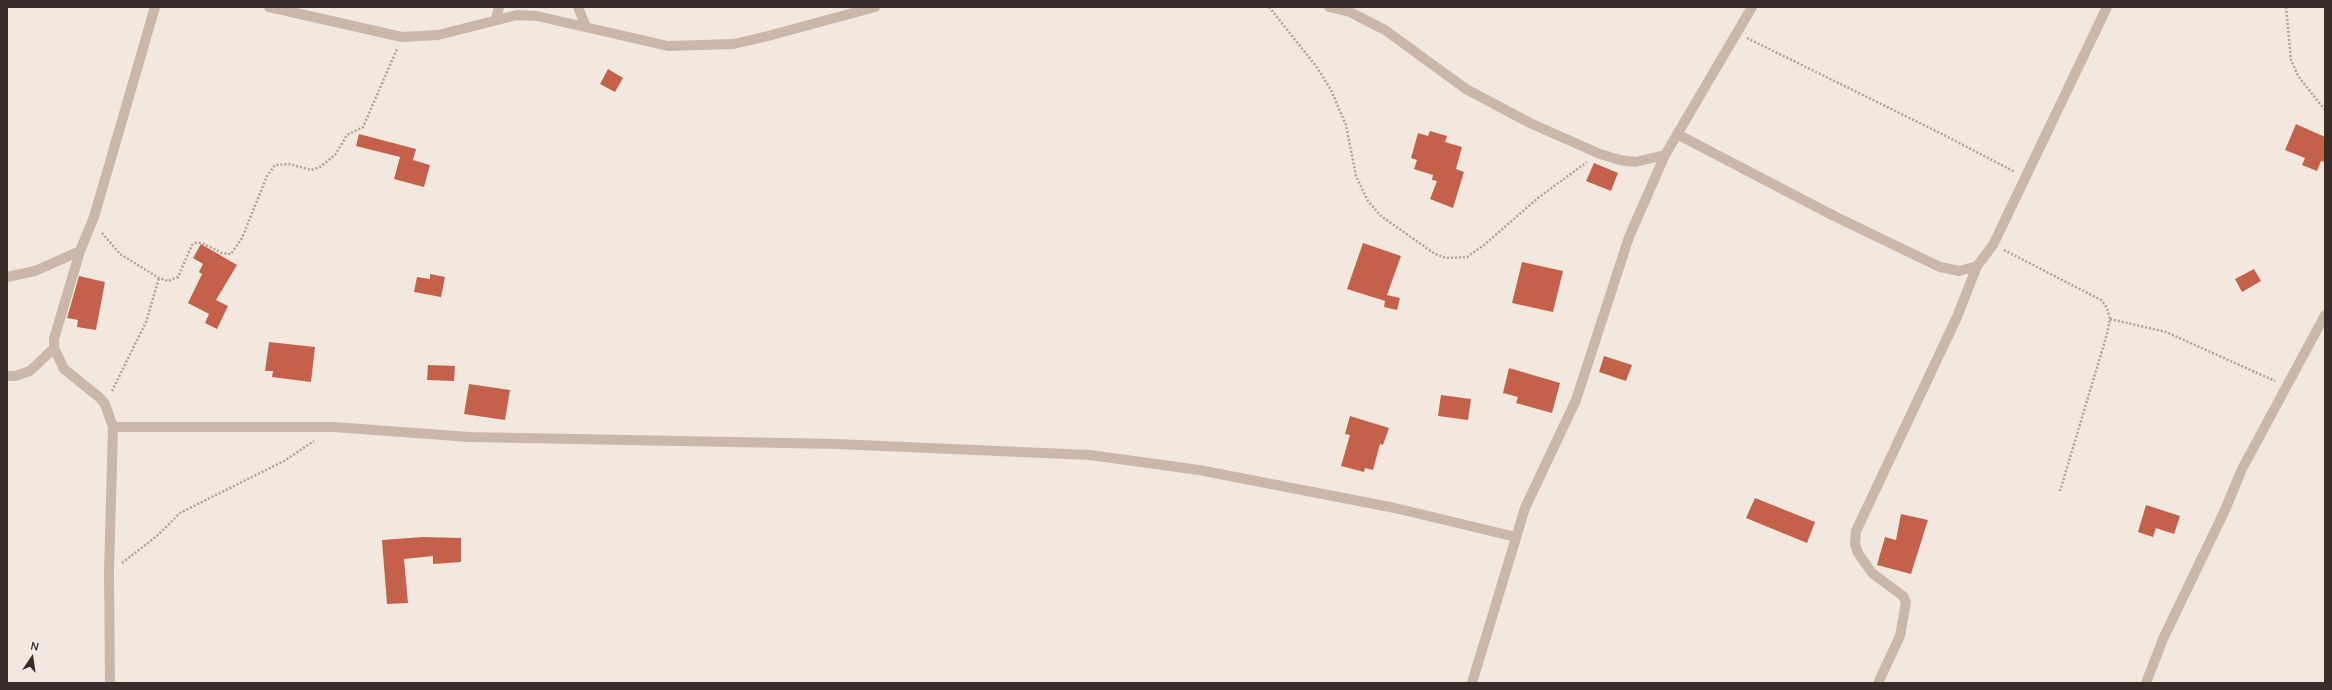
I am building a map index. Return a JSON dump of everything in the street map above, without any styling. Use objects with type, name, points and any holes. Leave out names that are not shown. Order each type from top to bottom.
[{"type":"street","points":[[110,683],[109,572],[113,427],[105,404],[90,388],[64,369],[54,348],[58,323],[80,252],[94,217],[155,7]]},
{"type":"street","points":[[270,7],[402,37],[438,35],[468,29],[496,19],[517,15],[537,16],[668,46],[727,44],[768,36],[875,7]]},
{"type":"street","points":[[496,19],[499,7]]},
{"type":"street","points":[[578,7],[586,27]]},
{"type":"street","points":[[1329,7],[1350,12],[1385,30],[1466,89],[1530,123],[1600,154],[1635,162],[1665,155]]},
{"type":"street","points":[[1472,683],[1525,508],[1576,400],[1629,237],[1665,155],[1752,7]]},
{"type":"street","points":[[1878,683],[1900,636],[1906,602],[1903,596],[1872,573],[1858,553],[1855,544],[1856,531],[1956,316],[1977,266],[1993,245],[2107,7]]},
{"type":"street","points":[[1677,134],[1827,212],[1940,267],[1959,271],[1977,266]]},
{"type":"street","points":[[7,277],[35,271],[80,252]]},
{"type":"street","points":[[2146,683],[2163,639],[2225,510],[2242,469],[2285,386],[2325,315]]},
{"type":"street","points":[[7,376],[30,371],[54,348]]},
{"type":"street","points":[[113,427],[334,427],[469,436],[836,444],[1090,455],[1199,470],[1395,508],[1516,537]]},
{"type":"path","points":[[1269,7],[1316,66],[1331,90],[1346,125],[1356,176],[1368,201],[1381,216],[1435,254],[1446,258],[1466,257],[1484,245],[1538,198],[1600,154]]},
{"type":"path","points":[[2286,7],[2291,60],[2298,76],[2325,110]]},
{"type":"path","points":[[1738,33],[1942,134],[2025,177]]},
{"type":"path","points":[[94,217],[105,238],[120,254],[159,278],[168,281],[178,276],[192,246],[195,243],[202,243],[227,255],[235,251],[267,176],[275,165],[289,164],[311,170],[327,163],[335,155],[347,135],[363,127],[368,122],[402,37]]},
{"type":"path","points":[[1993,245],[2101,300],[2107,308],[2110,319],[2060,491]]},
{"type":"path","points":[[105,404],[146,322],[159,278]]},
{"type":"path","points":[[2110,319],[2166,332],[2285,386]]},
{"type":"path","points":[[109,572],[146,545],[180,513],[284,461],[315,440]]},
{"type":"building","points":[[608,69],[623,78],[615,92],[600,84]]},
{"type":"building","points":[[2296,124],[2325,137],[2325,162],[2321,161],[2317,171],[2302,165],[2305,158],[2285,150]]},
{"type":"building","points":[[1430,131],[1447,136],[1445,142],[1462,147],[1456,169],[1464,172],[1453,208],[1430,199],[1437,181],[1432,180],[1433,175],[1414,169],[1417,160],[1411,158],[1418,133],[1428,136]]},
{"type":"building","points":[[359,134],[416,149],[413,160],[430,165],[424,187],[394,179],[400,157],[356,146]]},
{"type":"building","points":[[1594,163],[1618,173],[1611,191],[1586,181]]},
{"type":"building","points":[[1363,243],[1401,256],[1387,295],[1400,298],[1397,310],[1384,307],[1385,301],[1347,289]]},
{"type":"building","points":[[201,244],[237,265],[216,300],[228,306],[217,329],[205,323],[209,314],[188,303],[202,274],[199,272],[203,264],[193,258]]},
{"type":"building","points":[[1522,262],[1563,271],[1553,312],[1512,303]]},
{"type":"building","points":[[2254,269],[2261,281],[2242,292],[2235,279]]},
{"type":"building","points":[[430,274],[445,277],[441,297],[414,292],[417,277],[430,279]]},
{"type":"building","points":[[79,276],[105,282],[96,330],[77,327],[78,320],[67,318]]},
{"type":"building","points":[[269,342],[315,347],[311,382],[272,377],[273,371],[265,371]]},
{"type":"building","points":[[1604,356],[1632,365],[1626,381],[1599,372]]},
{"type":"building","points":[[428,365],[455,366],[454,381],[427,380]]},
{"type":"building","points":[[1509,368],[1560,383],[1552,413],[1516,403],[1518,397],[1503,393]]},
{"type":"building","points":[[469,384],[510,390],[505,420],[464,414]]},
{"type":"building","points":[[1441,395],[1471,399],[1468,420],[1438,416]]},
{"type":"building","points":[[1350,416],[1389,428],[1383,445],[1380,444],[1373,470],[1365,468],[1364,472],[1341,466],[1350,435],[1345,434]]},
{"type":"building","points":[[1755,498],[1815,522],[1807,543],[1746,518]]},
{"type":"building","points":[[2146,505],[2180,516],[2174,534],[2156,528],[2153,537],[2138,532]]},
{"type":"building","points":[[1901,514],[1928,520],[1911,574],[1877,565],[1885,537],[1896,540]]},
{"type":"building","points":[[423,537],[461,538],[461,562],[433,564],[433,556],[404,559],[408,603],[387,604],[382,540]]}]
